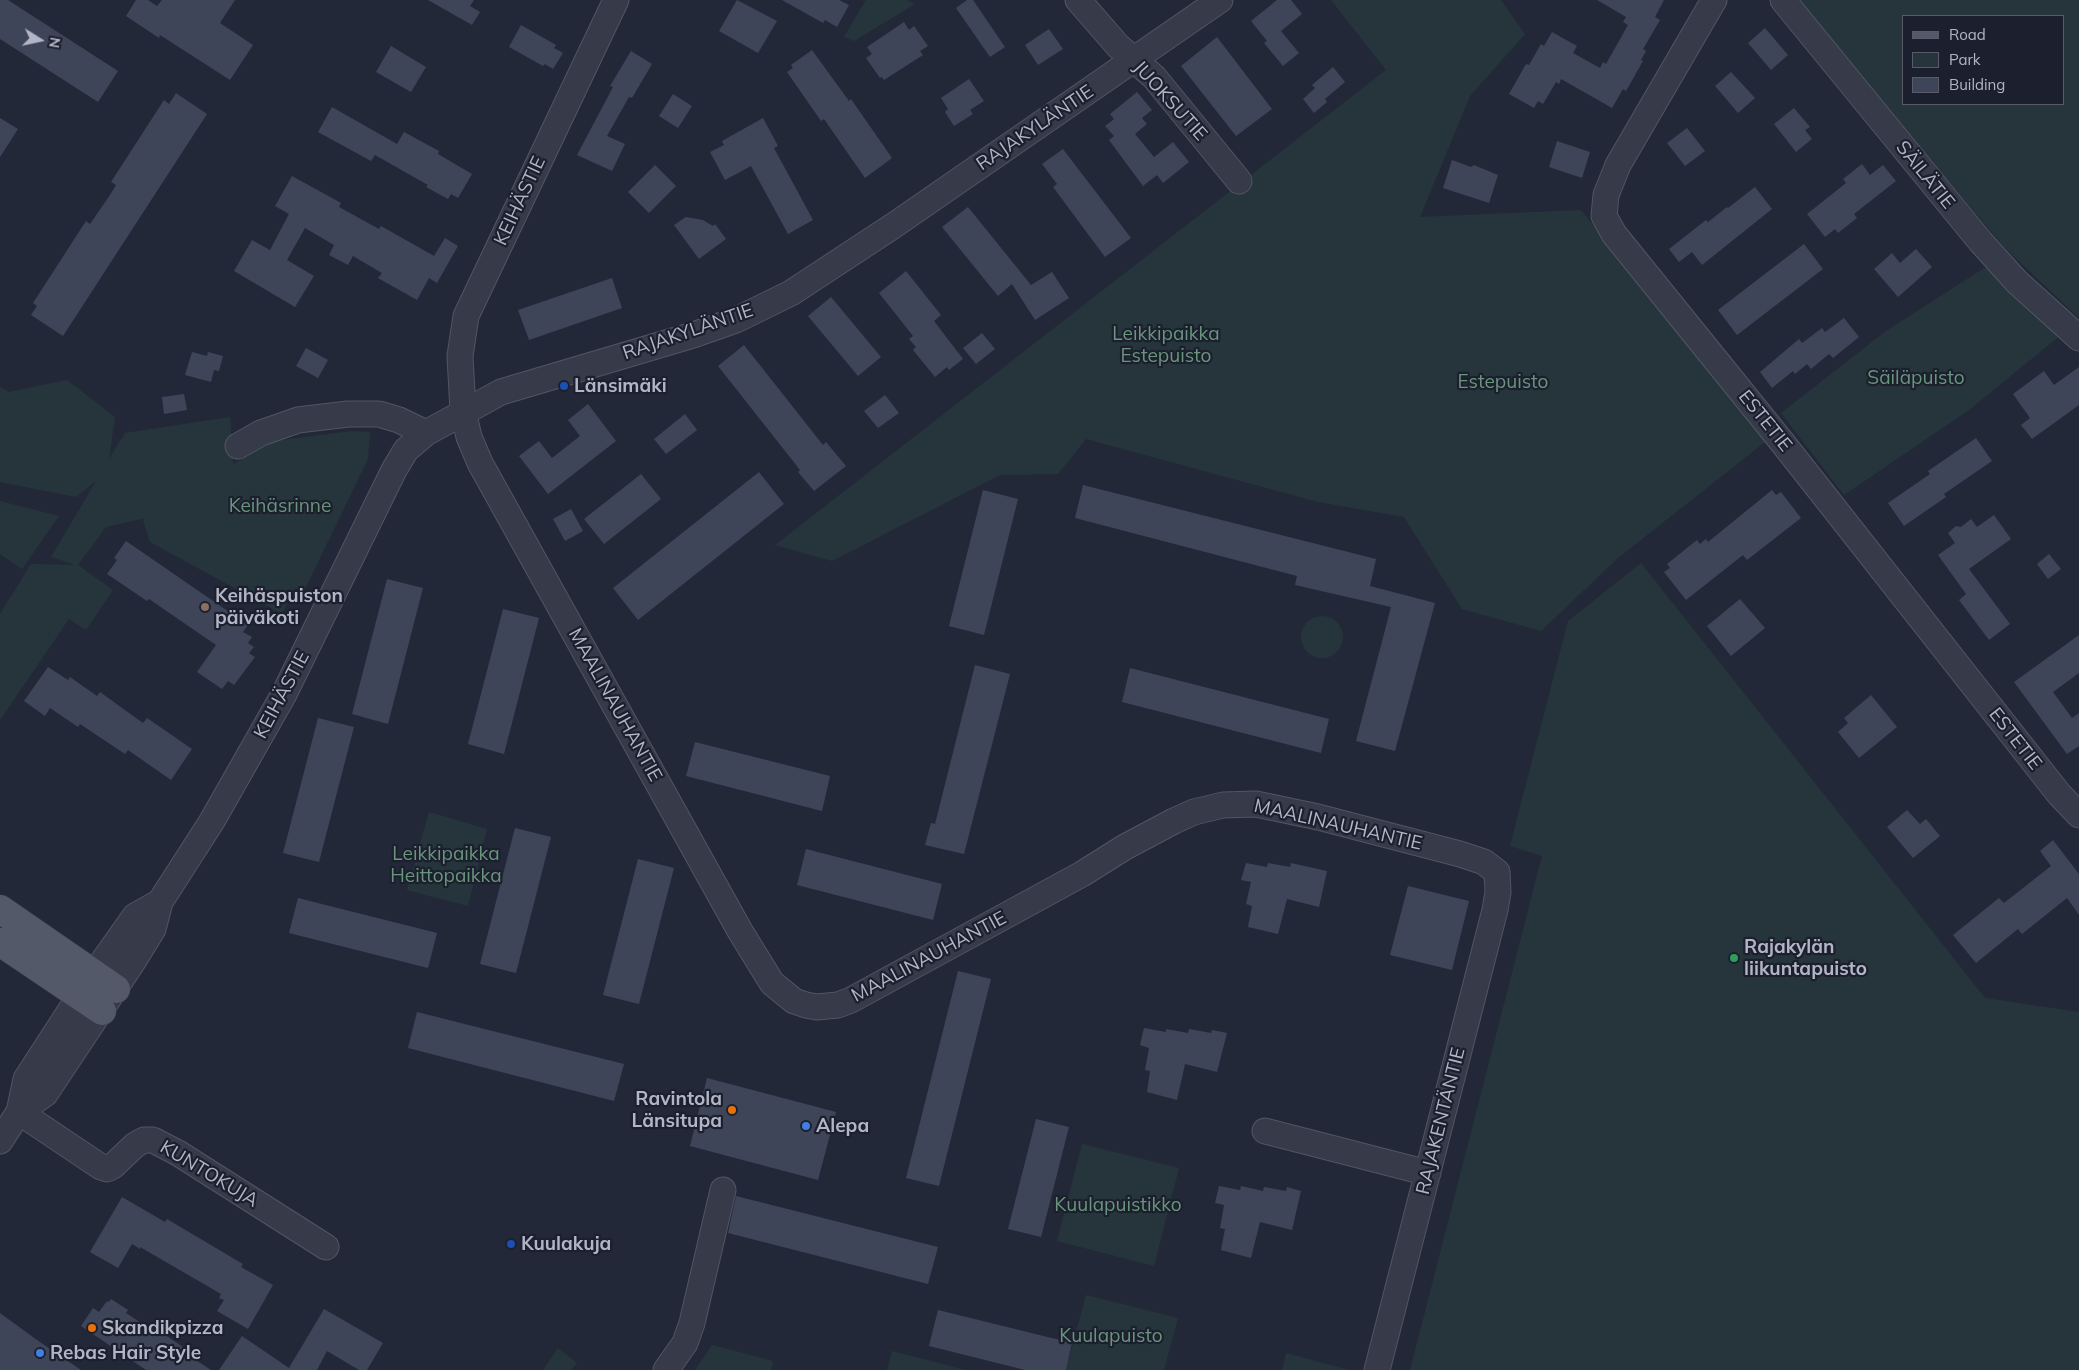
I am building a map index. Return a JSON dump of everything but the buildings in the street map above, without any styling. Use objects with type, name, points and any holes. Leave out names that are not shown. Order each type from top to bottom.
[{"type":"main road","points":[[0,909],[87,985],[109,1000]]},
{"type":"main road","points":[[0,942],[87,985]]},
{"type":"street","name":"KEIHÄSTIE","points":[[463,411],[460,356],[466,316],[616,0]]},
{"type":"street","name":"JUOKSUTIE","points":[[1078,0],[1118,46],[1154,77],[1239,181]]},
{"type":"street","name":"RAJAKYLÄNTIE","points":[[426,433],[463,411],[501,392],[693,335],[736,320],[791,293],[1220,0]]},
{"type":"street","name":"ESTETIE","points":[[1714,0],[1618,165],[1606,195],[1604,216],[1614,234],[1782,442],[2053,787],[2079,816]]},
{"type":"street","name":"SÄILÄTIE","points":[[1783,0],[1974,235],[2017,282],[2079,338]]},
{"type":"street","name":"MAALINAUHANTIE","points":[[463,411],[469,437],[480,463],[740,931],[772,983],[794,1001],[817,1006],[838,1005],[851,1000],[1082,874],[1125,847],[1174,821],[1194,812],[1223,805],[1256,804],[1318,817],[1460,854],[1484,862],[1497,872]]},
{"type":"street","points":[[238,446],[261,434],[298,420],[348,414],[379,414],[399,420],[426,433]]},
{"type":"street","name":"KEIHÄSTIE","points":[[19,1112],[45,1094],[109,1000],[153,929],[160,902],[212,822],[284,694],[394,470],[406,450],[426,433]]},
{"type":"street","name":"RAJAKENTÄNTIE","points":[[1377,1370],[1495,910],[1498,892],[1497,872]]},
{"type":"street","name":"KEIHÄSTIE","points":[[19,1112],[26,1079],[87,985],[135,916],[160,902]]},
{"type":"street","points":[[0,1141],[19,1112]]},
{"type":"street","name":"KUNTOKUJA","points":[[19,1112],[101,1168],[108,1169],[113,1166],[135,1145],[144,1140],[154,1140],[178,1153],[326,1247]]},
{"type":"street","points":[[1265,1132],[1428,1173]]},
{"type":"street","points":[[666,1370],[685,1343],[692,1323],[723,1190]]},
{"type":"green space","points":[[866,0],[907,0],[915,4],[854,41],[844,37]]},
{"type":"green space","name":"Estepuisto","points":[[1331,0],[1501,0],[1525,34],[1470,96],[1420,217],[1581,210],[1765,442],[1618,558],[1541,631],[1462,609],[1404,517],[1318,502],[1086,439],[1058,474],[1000,475],[832,561],[775,545],[1386,70]]},
{"type":"green space","points":[[1796,0],[2079,0],[2079,318],[2005,248]]},
{"type":"green space","name":"Säiläpuisto","points":[[1989,265],[2062,334],[1969,410],[1844,495],[1781,413],[1886,331]]},
{"type":"green space","name":"Keihäsrinne","points":[[67,380],[115,417],[109,459],[125,433],[230,417],[233,464],[274,441],[351,431],[370,432],[368,459],[303,593],[295,588],[282,614],[150,542],[143,520],[145,518],[106,527],[78,565],[113,590],[86,630],[69,619],[0,720],[0,614],[31,564],[75,565],[51,557],[96,481],[76,497],[0,482],[0,387],[9,392]]},
{"type":"green space","points":[[0,501],[59,516],[22,569],[0,554]]},
{"type":"green space","name":"Rajakylän liikuntapuisto","points":[[1641,563],[1985,998],[2079,1012],[2079,1370],[1410,1370],[1542,856],[1510,846],[1568,621]]},
{"type":"green space","points":[[1326,616],[1334,619],[1340,625],[1343,637],[1340,649],[1334,655],[1318,658],[1310,655],[1304,649],[1301,633],[1304,625],[1310,619]]},
{"type":"green space","name":"Leikkipaikka Heittopaikka","points":[[429,812],[487,829],[468,906],[407,890]]},
{"type":"green space","name":"Kuulapuistikko","points":[[1082,1144],[1179,1168],[1154,1266],[1057,1241]]},
{"type":"green space","name":"Kuulapuisto","points":[[1086,1295],[1178,1318],[1164,1370],[1066,1370]]},
{"type":"green space","points":[[712,1345],[773,1361],[771,1370],[695,1370]]},
{"type":"green space","points":[[558,1348],[577,1363],[571,1370],[543,1370]]},
{"type":"green space","points":[[892,1351],[966,1370],[887,1370]]},
{"type":"green space","points":[[1286,1353],[1349,1370],[1282,1370]]},
{"type":"place","name":"Länsimäki","points":[[564,386]]},
{"type":"place","name":"Keihäspuiston päiväkoti","points":[[205,607]]},
{"type":"place","name":"Rajakylän liikuntapuisto","points":[[1734,958]]},
{"type":"place","name":"Ravintola Länsitupa","points":[[732,1110]]},
{"type":"place","name":"Alepa","points":[[806,1126]]},
{"type":"place","name":"Kuulakuja","points":[[511,1244]]},
{"type":"place","name":"Skandikpizza","points":[[92,1328]]},
{"type":"place","name":"Rebas Hair Style","points":[[40,1353]]},
{"type":"park label","name":"Leikkipaikka Estepuisto","points":[[1166,345]]}]
